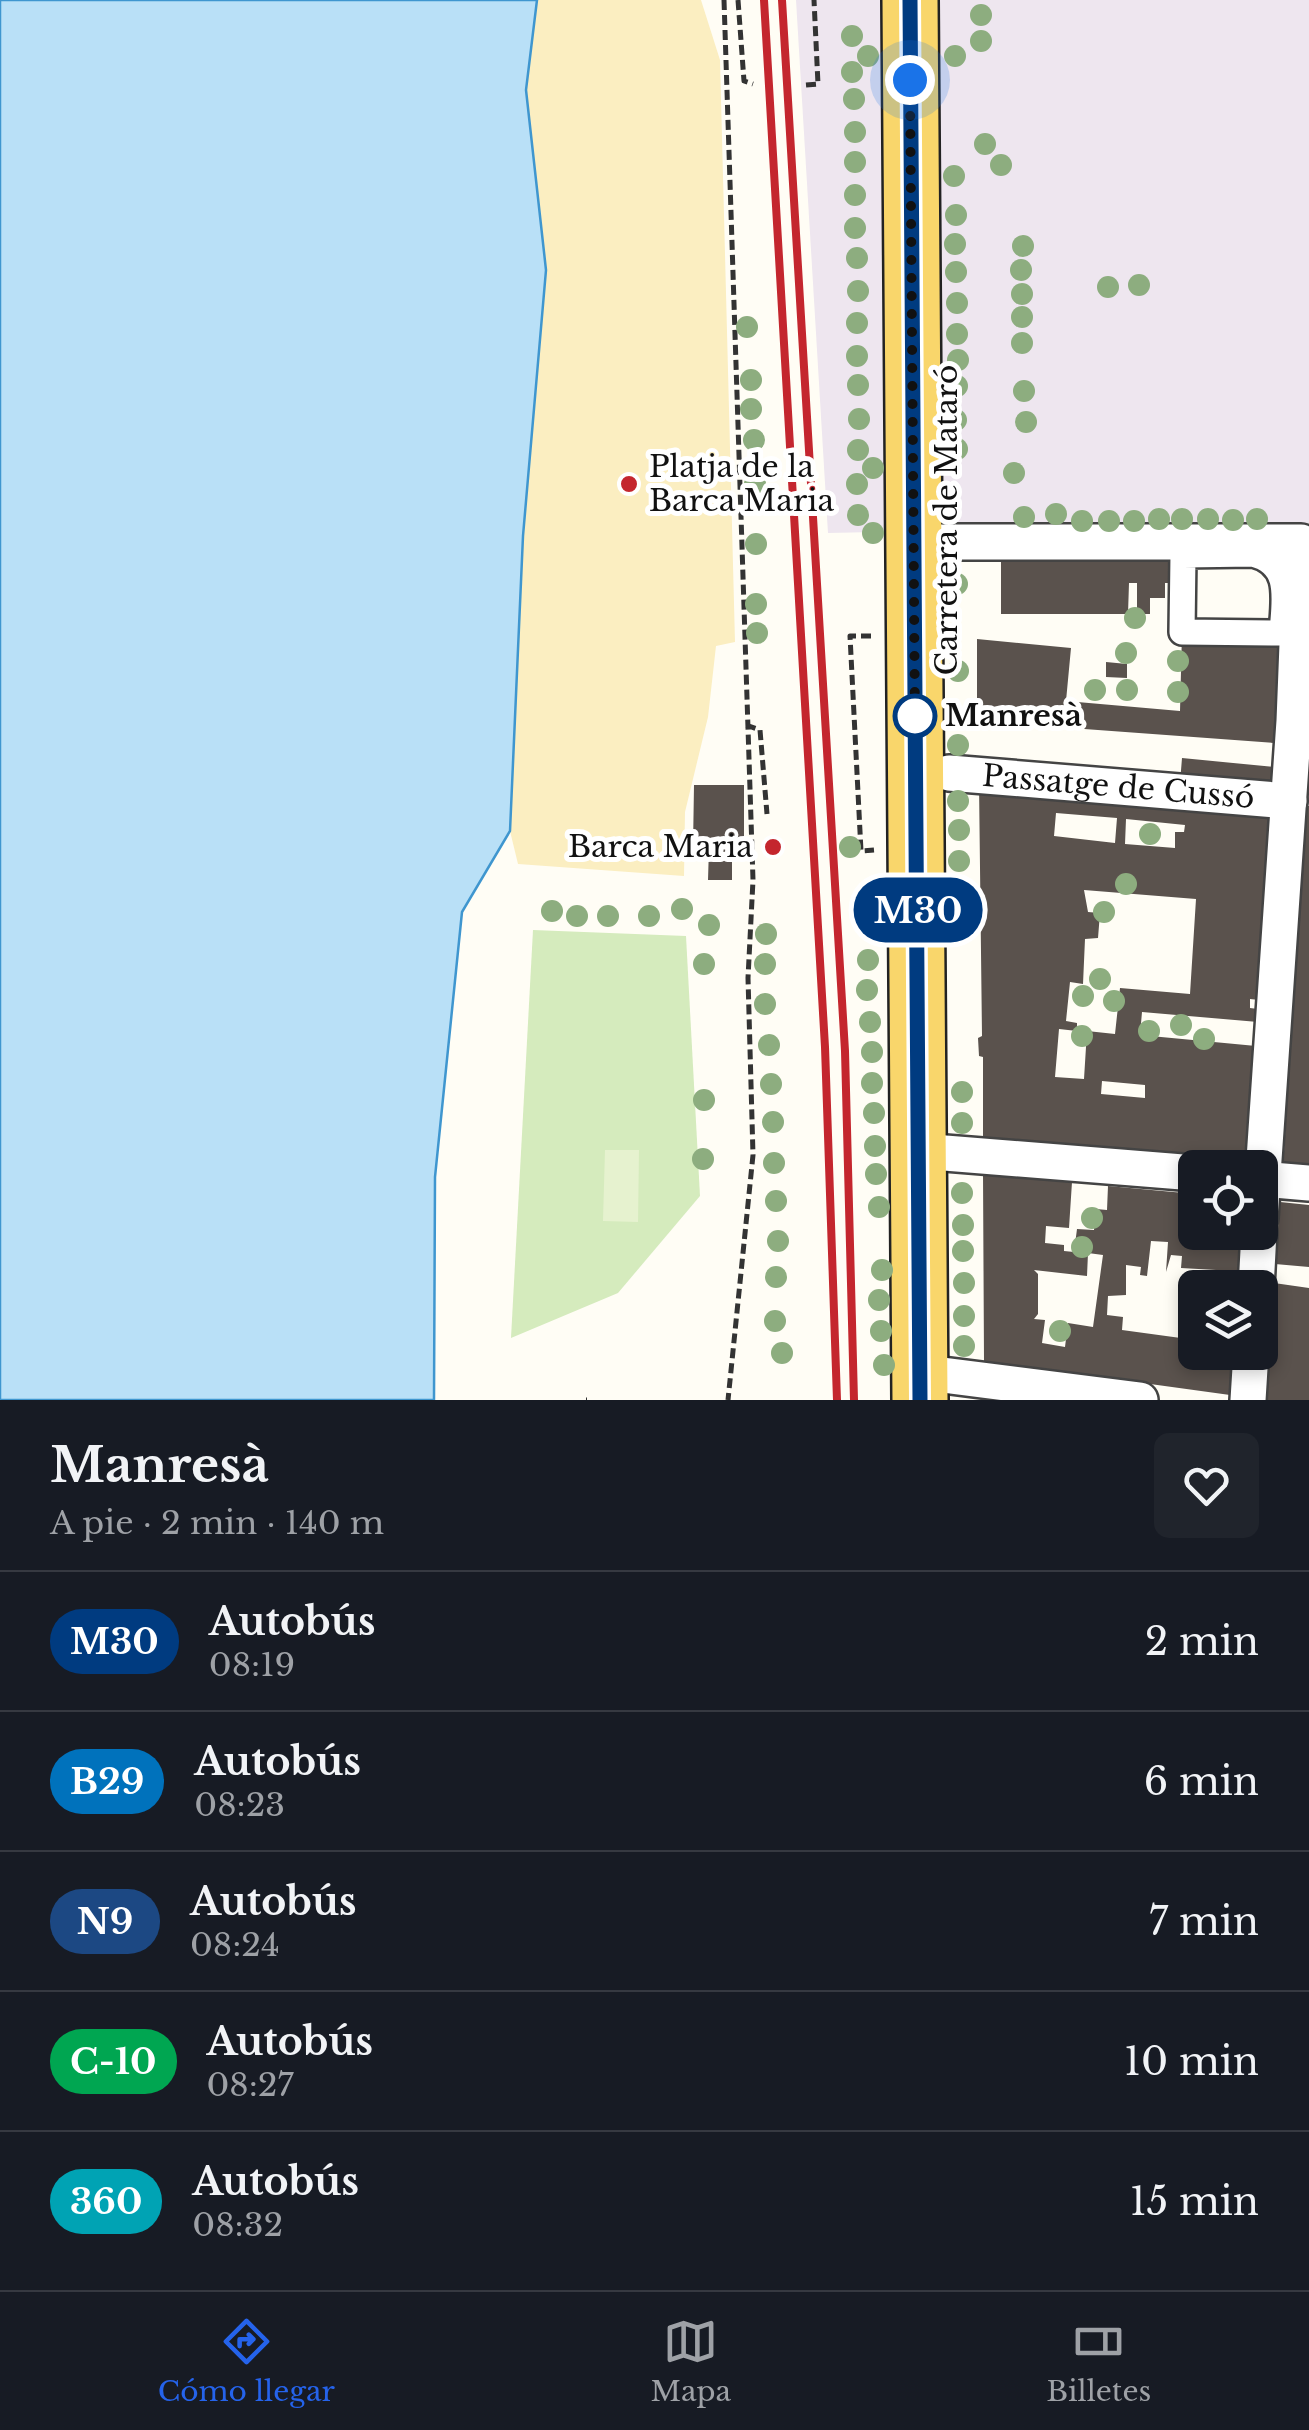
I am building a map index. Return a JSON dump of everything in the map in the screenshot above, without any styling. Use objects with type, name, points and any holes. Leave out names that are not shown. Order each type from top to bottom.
[{"type":"main road","name":"Carretera de Mataró","points":[[910,0],[930,540],[949,773],[936,1150],[936,1387]]},
{"type":"main road","name":"Carretera de Mataró","points":[[936,1150],[914,635],[930,540],[942,0]]},
{"type":"street","points":[[930,540],[1301,542],[1294,722],[1263,1150]]},
{"type":"street","points":[[1183,555],[1264,557],[1282,573],[1285,583],[1282,633],[1182,632],[1183,555]]},
{"type":"street","name":"Passatge de Cussó","points":[[949,773],[1289,802]]},
{"type":"street","points":[[936,1150],[1178,1171]]},
{"type":"street","points":[[1278,1181],[1309,1184]]},
{"type":"street","points":[[1248,1400],[1250,1370]]},
{"type":"street","points":[[936,1387],[1140,1400]]},
{"type":"path","points":[[724,0],[753,880],[748,978],[753,1154],[728,1400]]},
{"type":"path","points":[[738,0],[744,81],[752,84]]},
{"type":"path","points":[[806,84],[818,84],[814,0]]},
{"type":"path","points":[[861,851],[850,636],[914,635]]},
{"type":"path","points":[[746,725],[760,730],[767,814]]},
{"type":"shaded area","points":[[796,0],[1309,0],[1309,523],[828,533]]},
{"type":"green space","points":[[533,930],[686,936],[700,1196],[618,1293],[511,1338]]},
{"type":"green space","points":[[605,1150],[639,1150],[638,1222],[603,1221]]},
{"type":"sand","name":"Platja de la Barca Maria","points":[[537,0],[701,0],[720,60],[735,642],[716,646],[708,717],[685,812],[684,876],[518,864],[510,831],[523,536],[546,270],[526,90]]},
{"type":"water","points":[[0,0],[537,0],[526,90],[546,270],[523,536],[510,831],[462,912],[435,1177],[434,1400],[0,1400]]},
{"type":"building","points":[[1183,555],[1182,583],[1165,583],[1165,598],[1150,598],[1150,614],[1137,614],[1137,583],[1129,583],[1128,614],[1001,614],[1001,557]]},
{"type":"building","points":[[1182,632],[1282,633],[1275,743],[977,721],[977,639],[1071,648],[1066,701],[1180,711]]},
{"type":"building","points":[[1106,662],[1127,664],[1127,678],[1106,677]]},
{"type":"building","points":[[1182,758],[1274,767],[1272,790],[1180,783]]},
{"type":"building","points":[[979,783],[1272,808],[1259,1000],[1250,999],[1250,1008],[1258,1009],[1258,1022],[1142,1012],[1140,1035],[1256,1046],[1249,1150],[1178,1150],[1178,1156],[983,1137],[983,1057],[979,1056],[978,1038],[982,1036]],"holes":[[[1056,813],[1117,818],[1115,843],[1054,836]],[[1126,819],[1185,825],[1184,832],[1175,832],[1175,848],[1125,844]],[[1084,890],[1196,899],[1190,994],[1120,988],[1115,1034],[1087,1031],[1084,1079],[1055,1077],[1059,1029],[1077,1031],[1077,1023],[1066,1021],[1070,982],[1083,984],[1085,939],[1098,938],[1100,913],[1088,912]],[[1102,1081],[1145,1085],[1145,1098],[1101,1094]]]},
{"type":"building","points":[[694,785],[744,785],[744,843],[720,843],[720,849],[732,850],[732,880],[708,880],[709,847],[693,847]]},
{"type":"building","points":[[1309,806],[1309,1169],[1283,1167]]},
{"type":"building","points":[[983,1173],[1072,1182],[1069,1228],[1046,1226],[1045,1243],[1064,1245],[1064,1251],[1074,1252],[1077,1229],[1094,1230],[1096,1209],[1107,1210],[1108,1186],[1178,1192],[1178,1250],[1242,1250],[1240,1270],[1181,1268],[1182,1256],[1171,1255],[1166,1272],[1168,1242],[1151,1241],[1147,1276],[1140,1275],[1141,1267],[1126,1265],[1126,1295],[1108,1296],[1107,1315],[1123,1317],[1122,1330],[1178,1338],[1178,1370],[1232,1370],[1230,1395],[984,1361]],"holes":[[[1088,1253],[1103,1255],[1093,1327],[1068,1323],[1065,1347],[1042,1343],[1045,1320],[1034,1319],[1038,1314],[1038,1274],[1034,1270],[1087,1276]]]},
{"type":"building","points":[[1280,1202],[1309,1205],[1309,1267],[1275,1264]]},
{"type":"building","points":[[1278,1284],[1309,1288],[1309,1400],[1266,1400],[1268,1370],[1278,1370]]},
{"type":"railway","points":[[764,0],[825,1047],[837,1400]]},
{"type":"railway","points":[[782,0],[845,1051],[854,1400]]},
{"type":"bus line","name":"M30","points":[[910,0],[920,1400]]},
{"type":"place","name":"Platja de la Barca Maria","points":[[629,484]]},
{"type":"place","name":"Manresà","points":[[915,716]]},
{"type":"place","name":"Barca Maria","points":[[773,847]]},
{"type":"route","points":[[910,80],[915,723],[915,716]]}]
